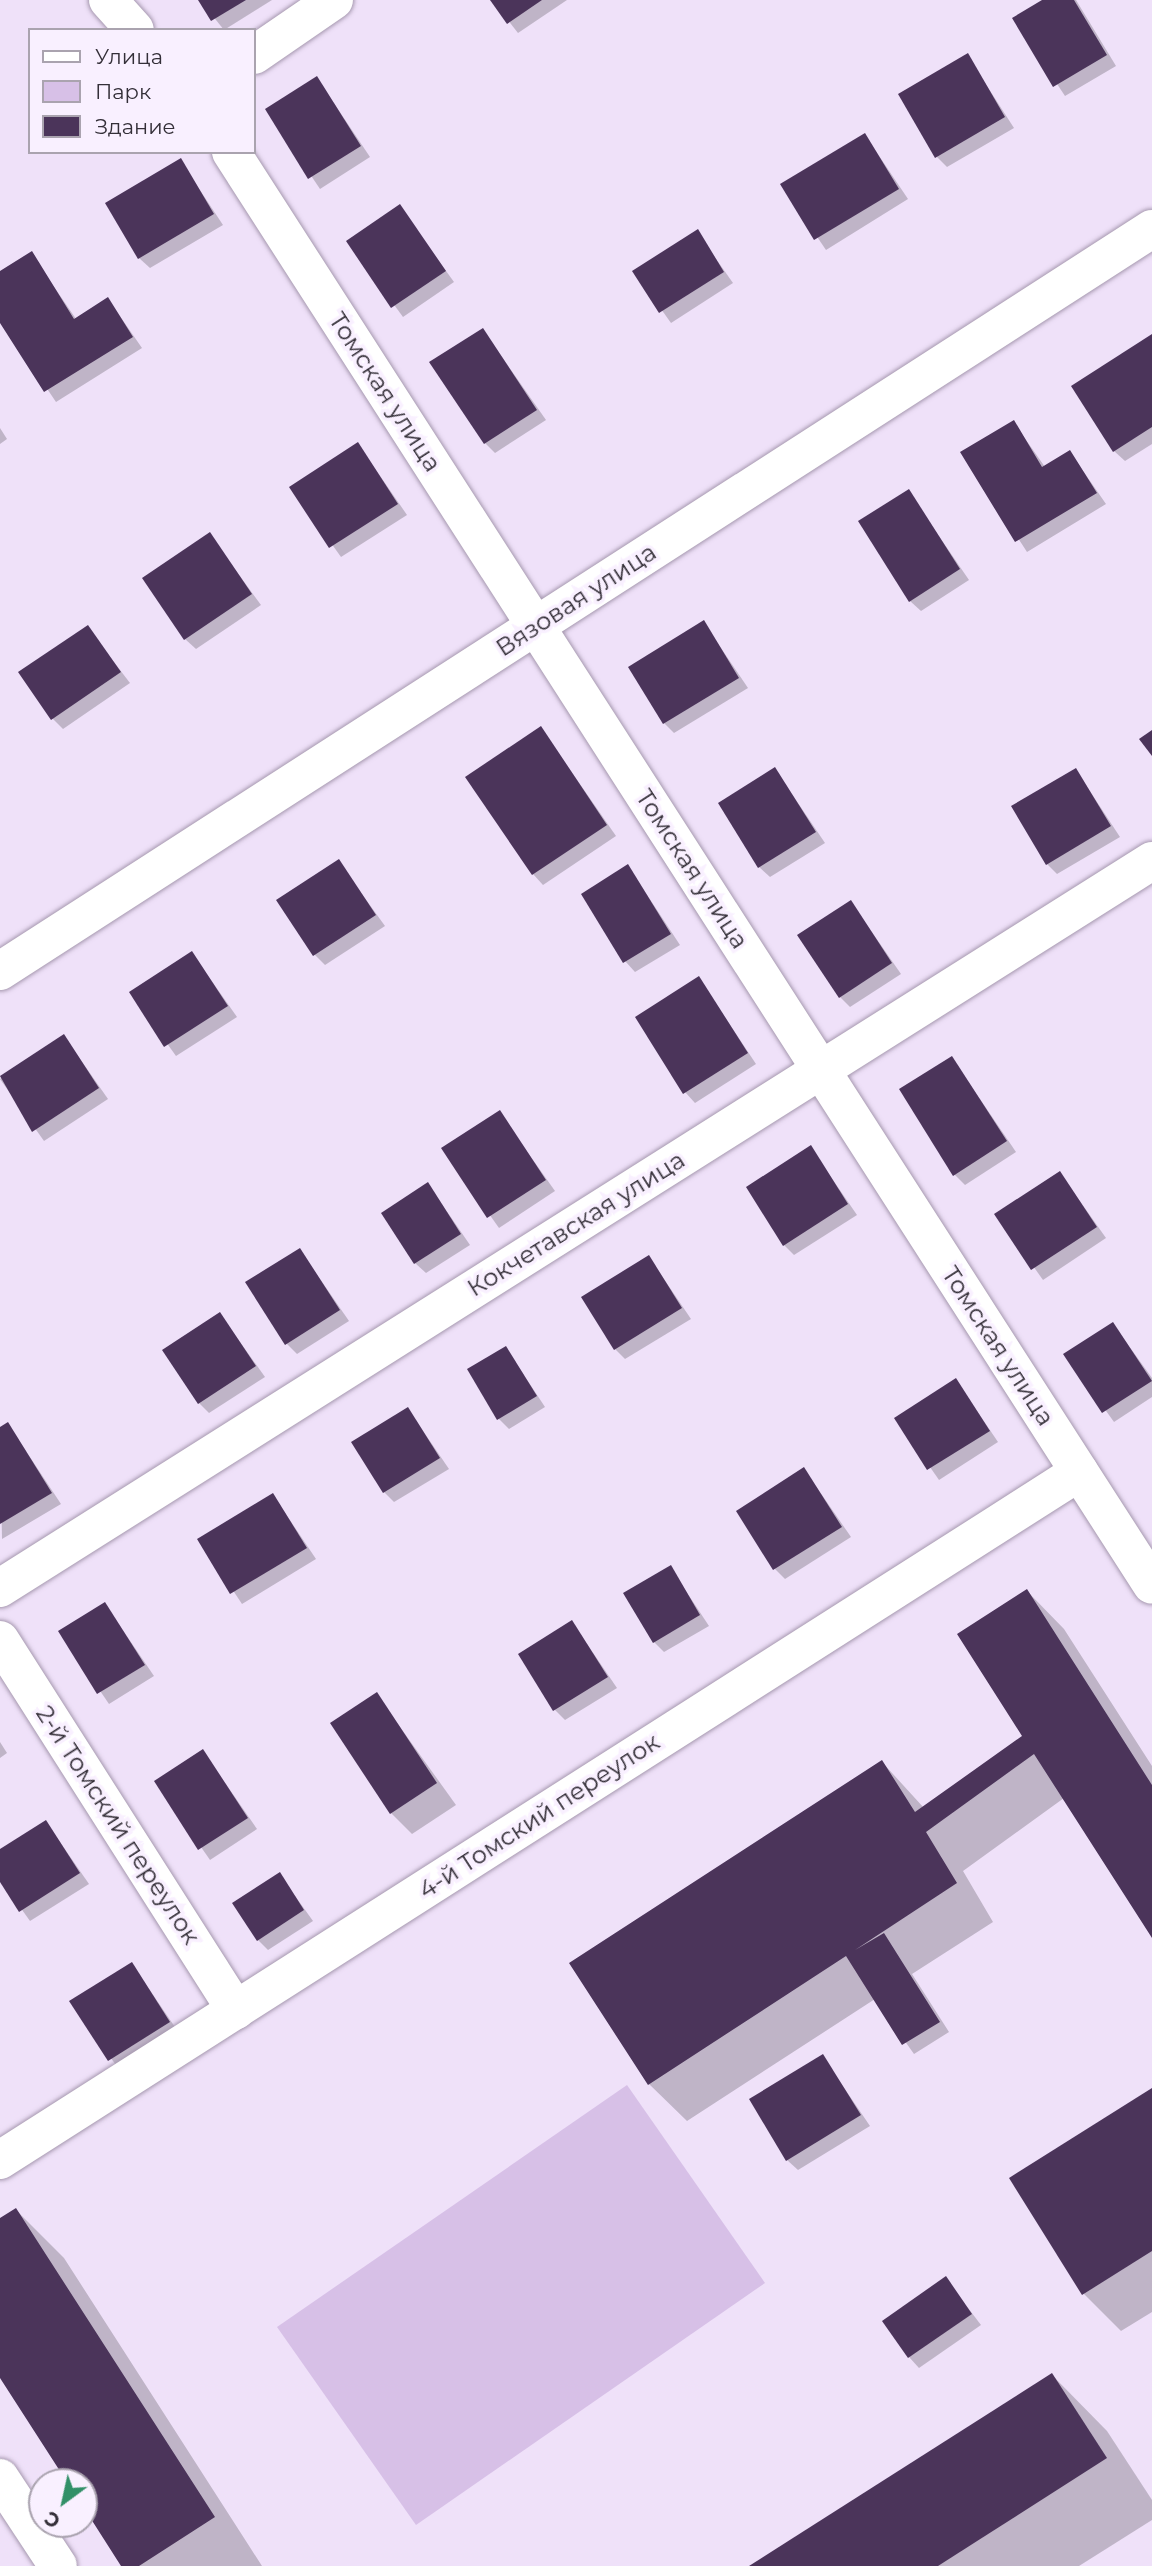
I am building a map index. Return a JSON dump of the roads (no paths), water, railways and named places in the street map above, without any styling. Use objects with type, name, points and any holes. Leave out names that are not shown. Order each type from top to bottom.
[{"type":"street","points":[[108,0],[133,28]]},
{"type":"street","points":[[256,54],[334,0]]},
{"type":"street","name":"Томская улица","points":[[232,154],[1152,1585]]},
{"type":"street","name":"Вязовая улица","points":[[0,971],[1152,229]]},
{"type":"street","name":"Кокчетавская улица","points":[[0,1588],[1152,861]]},
{"type":"street","name":"4-й Томский переулок","points":[[0,2160],[1079,1472]]},
{"type":"street","name":"2-й Томский переулок","points":[[0,1640],[236,2010]]},
{"type":"street","points":[[0,2478],[58,2566]]}]
